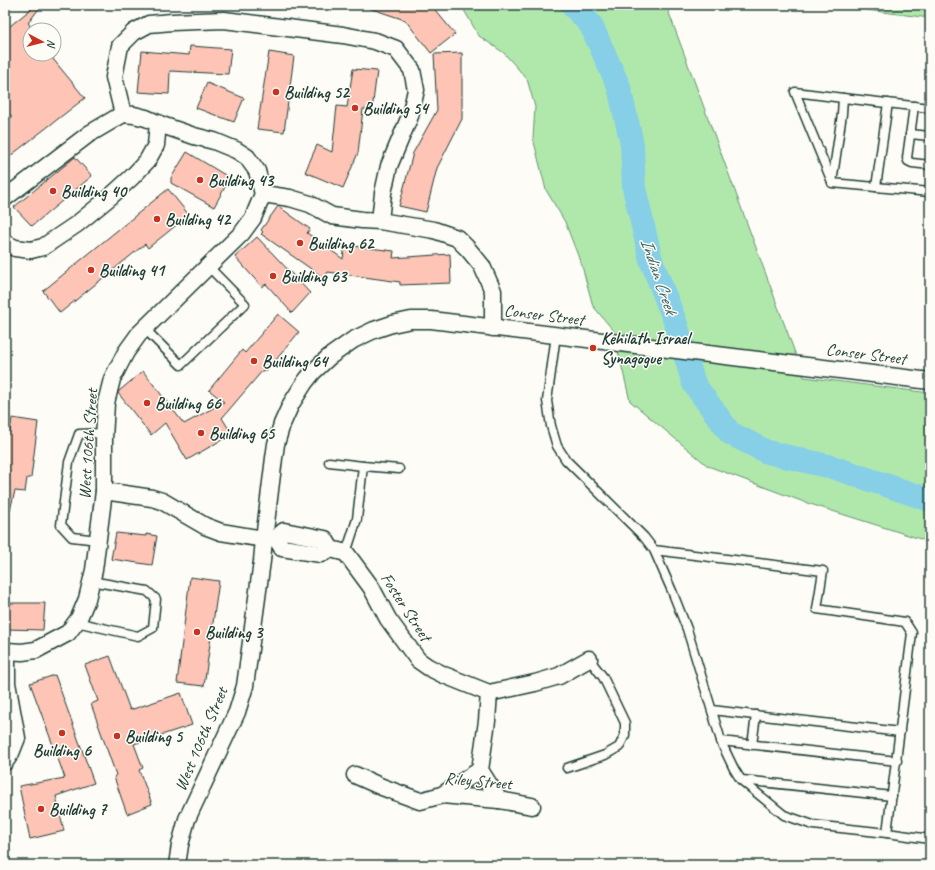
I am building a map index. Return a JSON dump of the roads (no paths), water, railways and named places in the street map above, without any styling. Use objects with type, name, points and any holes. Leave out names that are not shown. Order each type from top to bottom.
[{"type":"street","points":[[124,114],[114,77],[120,46],[134,32],[149,24],[224,20],[375,40],[396,49],[412,70],[416,90],[410,116],[389,166],[383,193],[380,221]]},
{"type":"street","points":[[6,195],[89,134],[124,114],[146,118],[194,136],[214,141],[236,150],[248,157],[257,171],[262,194],[290,198],[310,204],[332,216],[380,221],[434,230],[457,238],[482,266],[493,291],[493,328]]},
{"type":"street","points":[[5,243],[15,248],[31,250],[43,247],[77,224],[110,197],[147,161],[156,145],[158,123]]},
{"type":"street","name":"West 106th Street","points":[[5,762],[11,753],[17,738],[7,683],[6,650],[22,652],[36,650],[68,633],[79,618],[87,599],[94,570],[104,492],[104,434],[106,402],[112,379],[126,352],[139,334],[242,234],[252,218],[262,194]]},
{"type":"street","name":"Conser Street","points":[[329,357],[353,340],[374,330],[411,320],[431,320],[930,381]]},
{"type":"street","name":"West 106th Street","points":[[177,865],[180,845],[187,819],[237,712],[245,686],[262,561],[270,538],[276,444],[282,424],[291,404],[312,372],[329,357]]},
{"type":"street","points":[[104,492],[152,498],[162,501],[205,526],[221,532],[270,538],[282,548],[321,554],[338,551]]},
{"type":"street","name":"Foster Street","points":[[338,551],[371,587],[388,620],[418,660],[444,675],[490,693]]},
{"type":"street","points":[[499,800],[480,770],[490,693],[559,676],[590,659]]},
{"type":"street","points":[[442,795],[480,770]]},
{"type":"street","name":"Riley Street","points":[[355,776],[420,801],[442,795],[499,800],[532,806]]},
{"type":"lane","points":[[832,182],[794,92],[930,108]]},
{"type":"lane","points":[[832,182],[843,98]]},
{"type":"lane","points":[[876,187],[888,103]]},
{"type":"lane","points":[[914,106],[907,158],[908,161],[912,163],[930,166]]},
{"type":"lane","points":[[910,134],[930,136]]},
{"type":"lane","points":[[832,182],[930,192]]},
{"type":"lane","points":[[145,329],[182,365],[245,304],[208,266]]},
{"type":"lane","points":[[556,335],[547,401],[551,426],[557,446],[566,460],[644,537],[654,550],[687,629],[721,741],[734,769],[741,780],[784,815],[813,825],[930,839]]},
{"type":"lane","points":[[98,540],[72,537],[62,525],[69,462],[79,434],[104,434]]},
{"type":"lane","points":[[329,462],[398,469]]},
{"type":"lane","points":[[338,551],[357,519],[363,466]]},
{"type":"lane","points":[[654,550],[823,571],[817,608],[905,622],[912,633],[887,833]]},
{"type":"lane","points":[[76,622],[138,636],[153,628],[156,599],[147,591],[91,580]]},
{"type":"lane","points":[[567,768],[605,755],[619,747],[625,735],[625,722],[603,677],[590,659]]},
{"type":"lane","points":[[712,710],[900,732]]},
{"type":"lane","points":[[752,744],[756,715]]},
{"type":"lane","points":[[721,741],[896,761]]},
{"type":"lane","points":[[741,780],[892,796]]},
{"type":"waterway","name":"Indian Creek","points":[[572,5],[591,25],[619,87],[632,144],[634,188],[651,260],[676,324],[694,384],[730,433],[767,452],[832,467],[930,500]]},
{"type":"place","name":"Building 52","points":[[276,92]]},
{"type":"place","name":"Building 54","points":[[355,108]]},
{"type":"place","name":"Building 43","points":[[200,180]]},
{"type":"place","name":"Building 40","points":[[53,191]]},
{"type":"place","name":"Building 42","points":[[157,219]]},
{"type":"place","name":"Building 62","points":[[300,243]]},
{"type":"place","name":"Building 41","points":[[91,270]]},
{"type":"place","name":"Building 63","points":[[273,276]]},
{"type":"place","name":"Kehilath Israel Synagogue","points":[[593,348]]},
{"type":"place","name":"Building 64","points":[[254,361]]},
{"type":"place","name":"Building 66","points":[[147,403]]},
{"type":"place","name":"Building 65","points":[[201,433]]},
{"type":"place","name":"Building 3","points":[[197,632]]},
{"type":"place","name":"Building 6","points":[[62,733]]},
{"type":"place","name":"Building 5","points":[[117,736]]},
{"type":"place","name":"Building 7","points":[[41,809]]}]
